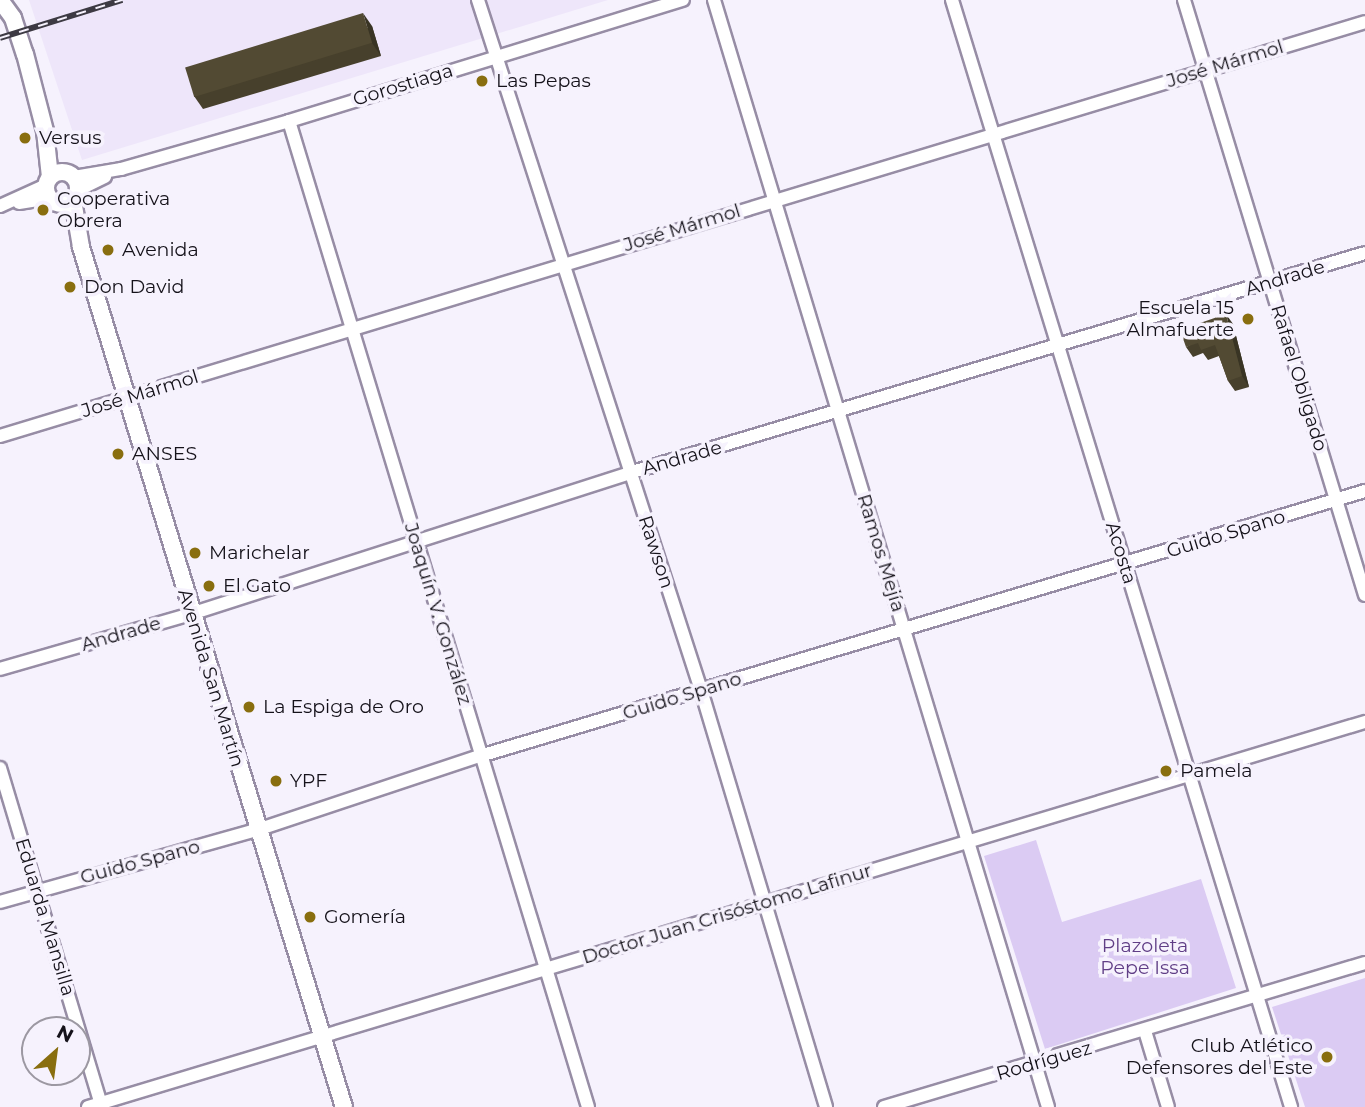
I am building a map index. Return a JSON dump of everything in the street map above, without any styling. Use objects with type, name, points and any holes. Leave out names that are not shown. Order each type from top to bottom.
[{"type":"main road","name":"Avenida San Martín","points":[[0,0],[13,18]]},
{"type":"main road","name":"Avenida San Martín","points":[[12,0],[13,18],[61,188],[344,1107]]},
{"type":"street","name":"Rawson","points":[[478,0],[561,264],[701,690],[826,1107]]},
{"type":"street","name":"Gorostiaga","points":[[0,206],[683,0]]},
{"type":"street","name":"Ramos Mejía","points":[[714,0],[772,201],[1048,1107]]},
{"type":"street","name":"Acosta","points":[[952,0],[1290,1107]]},
{"type":"street","name":"Rafael Obligado","points":[[1184,0],[1365,595]]},
{"type":"street","name":"José Mármol","points":[[0,436],[128,400],[351,326],[1365,22]]},
{"type":"street","name":"Joaquín V. González","points":[[289,121],[480,756],[589,1107]]},
{"type":"street","name":"Andrade","points":[[0,669],[191,614],[629,473],[1365,253]]},
{"type":"street","name":"Guido Spano","points":[[0,902],[257,830],[480,756],[1365,491]]},
{"type":"street","name":"Doctor Juan Crisóstomo Lafinur","points":[[97,1106],[1365,722]]},
{"type":"street","name":"Eduarda Mansilla","points":[[0,768],[97,1106]]},
{"type":"street","name":"Rodríguez","points":[[884,1107],[929,1101],[1035,1065],[1365,963]]},
{"type":"street","points":[[1145,1031],[1168,1107]]},
{"type":"shaded area","points":[[29,0],[608,0],[82,160]]},
{"type":"green space","name":"Plazoleta Pepe Issa","points":[[1036,840],[1062,922],[1201,879],[1236,988],[1045,1049],[984,856]]},
{"type":"green space","name":"Club Atlético Defensores del Este","points":[[1365,978],[1365,1107],[1305,1107],[1272,1007]]},
{"type":"building","points":[[363,13],[372,43],[194,97],[185,67]]},
{"type":"building","points":[[1226,314],[1242,376],[1228,381],[1215,345],[1201,350],[1198,343],[1186,347],[1180,330]]},
{"type":"railway","points":[[0,38],[122,0]]},
{"type":"place","name":"Las Pepas","points":[[482,81]]},
{"type":"place","name":"Versus","points":[[25,138]]},
{"type":"place","name":"Cooperativa Obrera","points":[[43,210]]},
{"type":"place","name":"Avenida","points":[[108,250]]},
{"type":"place","name":"Don David","points":[[70,287]]},
{"type":"place","name":"Escuela 15 Almafuerte","points":[[1248,319]]},
{"type":"place","name":"ANSES","points":[[118,454]]},
{"type":"place","name":"Marichelar","points":[[195,553]]},
{"type":"place","name":"El Gato","points":[[209,586]]},
{"type":"place","name":"La Espiga de Oro","points":[[249,707]]},
{"type":"place","name":"Pamela","points":[[1166,771]]},
{"type":"place","name":"YPF","points":[[276,781]]},
{"type":"place","name":"Gomería","points":[[310,917]]},
{"type":"place","name":"Club Atlético Defensores del Este","points":[[1327,1057]]}]
